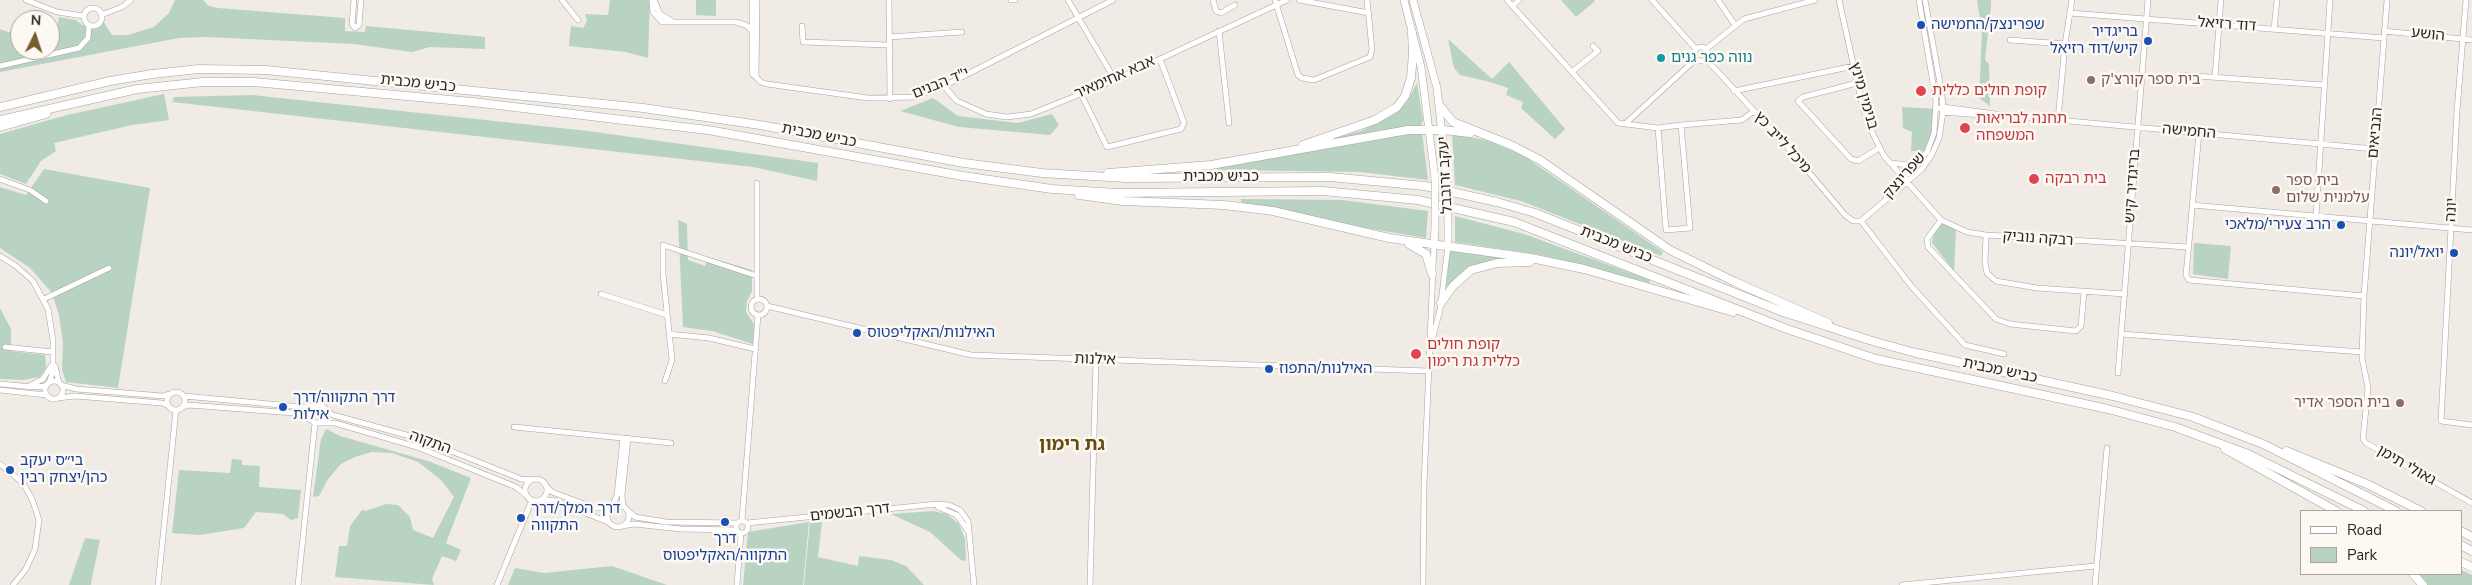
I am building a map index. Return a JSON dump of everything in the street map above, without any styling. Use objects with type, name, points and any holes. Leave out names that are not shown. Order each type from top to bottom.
[{"type":"highway","points":[[1265,156],[1342,133],[1393,111],[1406,96],[1412,78],[1414,53],[1412,33]]},
{"type":"highway","name":"כביש מכבית","points":[[0,107],[102,82],[152,74],[199,69],[266,70],[668,112],[760,125],[964,163],[1071,176],[1126,178],[1330,177],[1377,180],[1444,189],[1535,213],[1783,312],[1868,340],[1928,356],[2134,401],[2231,431],[2309,466],[2394,510]]},
{"type":"highway","name":"כביש מכבית","points":[[0,120],[117,93],[157,86],[231,81],[289,84],[472,102],[708,130],[963,176],[1035,186],[1118,193],[1323,191],[1395,196],[1497,217],[1554,236],[1787,329],[1898,365],[2108,409],[2201,436],[2274,466],[2362,510]]},
{"type":"highway","points":[[0,127],[117,93]]},
{"type":"highway","points":[[1440,106],[1453,122],[1520,149],[1540,160],[1636,228],[1682,257],[1771,299],[1868,340]]},
{"type":"highway","points":[[1071,176],[1182,168],[1265,156],[1408,130],[1444,130],[1493,138]]},
{"type":"highway","points":[[1035,186],[1103,199],[1254,208],[1398,239],[1563,264],[1632,281],[1787,329]]},
{"type":"highway","points":[[1398,239],[1423,251],[1428,256],[1432,274]]},
{"type":"highway","points":[[1441,303],[1458,280],[1479,267],[1506,262],[1563,264]]},
{"type":"highway","points":[[2231,431],[2323,465],[2419,510]]},
{"type":"highway","points":[[2201,436],[2334,510]]},
{"type":"highway","points":[[2414,575],[2423,585]]},
{"type":"main road","name":"יעקב זרובבל","points":[[1404,0],[1421,67],[1430,129],[1435,179],[1434,244]]},
{"type":"main road","name":"יעקב זרובבל","points":[[1414,0],[1432,63],[1444,130],[1448,180],[1448,246]]},
{"type":"street","points":[[26,0],[57,12],[84,16]]},
{"type":"street","points":[[101,15],[122,7],[131,0]]},
{"type":"street","points":[[354,0],[352,24],[354,28],[359,25],[361,0]]},
{"type":"street","points":[[562,0],[578,20]]},
{"type":"street","points":[[653,0],[660,14],[668,20],[678,22],[735,22],[746,25],[752,30]]},
{"type":"street","points":[[752,0],[752,74],[756,77]]},
{"type":"street","points":[[756,77],[757,0]]},
{"type":"street","points":[[889,0],[890,99]]},
{"type":"street","points":[[1068,0],[1115,80]]},
{"type":"street","name":"י\"ד הבנים","points":[[756,77],[761,82],[767,84],[890,99],[915,97],[944,86],[1113,0]]},
{"type":"street","points":[[1212,0],[1214,10],[1221,13],[1235,5]]},
{"type":"street","name":"אבא אחימאיר","points":[[944,86],[957,101],[971,109],[986,114],[1007,117],[1031,114],[1115,80],[1219,31],[1275,2],[1287,0]]},
{"type":"street","points":[[1299,0],[1369,13]]},
{"type":"street","points":[[1275,2],[1298,75],[1302,78],[1314,80],[1370,57],[1372,49],[1367,0]]},
{"type":"street","points":[[1507,0],[1618,123],[1658,128],[1681,126],[1742,120],[1754,111]]},
{"type":"street","points":[[1512,6],[1519,0]]},
{"type":"street","points":[[1652,0],[1696,49]]},
{"type":"street","points":[[1718,0],[1735,25]]},
{"type":"street","points":[[1706,49],[1735,25],[1752,16],[1814,0]]},
{"type":"street","name":"בנימין מינץ","points":[[1839,0],[1863,108],[1879,148],[1908,182]]},
{"type":"street","name":"שפרינצק","points":[[1881,205],[1904,177],[1916,166],[1931,144],[1937,109],[1919,0]]},
{"type":"street","name":"שפרינצק","points":[[1862,222],[1922,169],[1932,154],[1939,138],[1943,110],[1925,0]]},
{"type":"street","points":[[2058,120],[2065,44],[2072,0]]},
{"type":"street","name":"בריגדיר קיש","points":[[2118,373],[2148,0]]},
{"type":"street","points":[[2215,77],[2221,0]]},
{"type":"street","points":[[2274,29],[2277,0]]},
{"type":"street","points":[[2316,216],[2330,0]]},
{"type":"street","name":"הנביאים","points":[[2364,296],[2387,0]]},
{"type":"street","name":"יונה","points":[[2466,0],[2441,421],[2472,425]]},
{"type":"street","points":[[84,16],[87,11],[92,9],[98,10],[101,15],[100,23],[89,25]]},
{"type":"street","points":[[735,22],[747,17],[752,9]]},
{"type":"street","name":"דוד רזיאל","points":[[2070,13],[2384,38]]},
{"type":"street","points":[[0,66],[79,48],[88,38],[89,25],[84,16]]},
{"type":"street","points":[[802,26],[803,42],[888,45]]},
{"type":"street","points":[[1219,31],[1229,124]]},
{"type":"street","name":"הושע","points":[[2384,31],[2472,40]]},
{"type":"street","points":[[889,37],[962,32]]},
{"type":"street","points":[[2010,40],[2065,44]]},
{"type":"street","points":[[1573,71],[1598,51],[1593,46]]},
{"type":"street","points":[[1696,49],[1702,47],[1706,49]]},
{"type":"street","points":[[1696,49],[1694,52],[1696,58],[1701,61],[1706,59],[1708,53],[1706,49]]},
{"type":"street","points":[[1625,124],[1696,58]]},
{"type":"street","points":[[1081,94],[1107,148],[1181,129],[1184,123],[1160,59]]},
{"type":"street","name":"מיכל לייב כץ","points":[[1706,59],[1845,215],[1853,221],[1862,222]]},
{"type":"street","points":[[1734,91],[1854,66]]},
{"type":"street","points":[[2182,75],[2324,84]]},
{"type":"street","points":[[1857,83],[1803,97],[1798,101],[1851,159],[1858,161],[1879,148]]},
{"type":"street","name":"החמישה","points":[[1937,109],[2375,149]]},
{"type":"street","points":[[1658,128],[1666,230],[1690,228],[1681,126]]},
{"type":"street","points":[[2199,133],[2186,275],[2189,280],[2194,282],[2364,296]]},
{"type":"street","points":[[1891,163],[1916,166]]},
{"type":"street","points":[[0,179],[30,190],[46,202]]},
{"type":"street","name":"רבקה נוביק","points":[[1908,182],[1942,220],[1967,232],[2128,245],[2188,247]]},
{"type":"street","points":[[744,523],[662,522],[636,517],[625,509],[611,507],[595,508],[552,492],[540,481],[533,480],[526,486],[526,495],[532,500],[551,500],[614,526],[633,524],[681,530],[746,532],[744,523],[758,315],[751,308],[757,299],[757,183]]},
{"type":"street","points":[[2192,205],[2472,230]]},
{"type":"street","points":[[1942,220],[1927,239],[1928,247],[1996,319],[2010,324],[2076,331],[2081,326],[2084,292]]},
{"type":"street","points":[[1862,222],[1912,287],[1965,345],[2004,354]]},
{"type":"street","points":[[1986,235],[1985,263],[1987,273],[1996,281],[2084,292],[2124,294]]},
{"type":"street","points":[[665,381],[672,360],[662,274],[663,244],[757,276]]},
{"type":"street","name":"יעקב זרובבל","points":[[1423,585],[1424,485],[1434,244]]},
{"type":"street","name":"יעקב זרובבל","points":[[1429,352],[1441,303],[1448,246]]},
{"type":"street","points":[[0,256],[25,273],[44,299],[51,321],[53,352],[52,377],[47,384],[46,395]]},
{"type":"street","points":[[44,299],[109,268]]},
{"type":"street","points":[[601,294],[667,315]]},
{"type":"street","name":"גאולי תימן","points":[[2364,296],[2362,352],[2368,388],[2363,439],[2366,443],[2472,503]]},
{"type":"street","points":[[757,299],[764,300],[768,306],[765,312],[758,315]]},
{"type":"street","name":"אילנות","points":[[768,306],[971,355],[1428,371]]},
{"type":"street","points":[[669,334],[709,338],[756,350]]},
{"type":"street","points":[[2121,334],[2362,352]]},
{"type":"street","points":[[5,347],[53,352]]},
{"type":"street","points":[[53,359],[62,392],[58,398]]},
{"type":"street","points":[[27,387],[42,379],[53,359]]},
{"type":"street","points":[[1090,585],[1096,360]]},
{"type":"street","points":[[0,384],[27,387],[54,381],[85,390],[163,396],[177,392],[184,396],[302,407],[322,406],[326,410],[326,418],[322,423],[293,413],[189,405],[176,410]]},
{"type":"street","points":[[0,390],[46,395],[52,399],[75,396],[162,403],[176,410]]},
{"type":"street","points":[[169,406],[168,399],[170,394]]},
{"type":"street","points":[[183,407],[185,402],[184,396]]},
{"type":"street","points":[[298,585],[313,421],[310,412],[315,406]]},
{"type":"street","points":[[158,585],[176,410]]},
{"type":"street","name":"התקוה","points":[[326,410],[333,415],[412,436],[521,479],[533,480]]},
{"type":"street","name":"התקוה","points":[[322,423],[335,423],[417,447],[516,487],[526,495]]},
{"type":"street","points":[[514,427],[671,443]]},
{"type":"street","points":[[608,522],[607,514],[617,495],[625,438]]},
{"type":"street","points":[[622,526],[628,520],[622,495],[625,438]]},
{"type":"street","points":[[2095,585],[2095,566],[2107,448]]},
{"type":"street","points":[[0,464],[23,483],[32,499],[39,520],[35,550],[26,569],[13,585]]},
{"type":"street","points":[[542,500],[546,493],[545,485]]},
{"type":"street","points":[[497,585],[532,500]]},
{"type":"street","name":"דרך הבשמים","points":[[744,523],[925,506],[942,507],[952,511],[965,524],[971,539],[974,585]]},
{"type":"street","points":[[736,585],[739,531],[744,523]]},
{"type":"street","points":[[1902,585],[2095,566]]},
{"type":"green space","points":[[175,0],[203,0],[209,6],[218,8],[345,18],[345,31],[365,32],[366,26],[485,37],[485,49],[430,47],[412,52],[354,44],[206,37],[179,38],[0,72],[0,29],[10,32],[10,60],[60,60],[60,17],[76,20],[82,25],[94,26],[103,21],[112,35],[128,35],[154,27],[169,13]]},
{"type":"green space","points":[[610,0],[650,0],[648,58],[626,52],[569,46],[571,26],[583,28],[587,21],[585,14],[608,15]]},
{"type":"green space","points":[[696,0],[716,0],[716,16],[696,15]]},
{"type":"green space","points":[[1561,0],[1594,0],[1595,1],[1576,17]]},
{"type":"green space","points":[[1977,0],[1991,0],[1985,60],[1989,64],[1990,106],[1979,98],[1982,32]]},
{"type":"green space","points":[[1448,39],[1492,79],[1509,62],[1565,129],[1555,139],[1521,108],[1523,102],[1506,95],[1508,88],[1460,75],[1454,68]]},
{"type":"green space","points":[[1417,83],[1423,120],[1420,127],[1340,139],[1338,137],[1361,131],[1396,113],[1407,102]]},
{"type":"green space","points":[[164,94],[169,120],[132,125],[54,143],[56,151],[41,161],[26,184],[0,174],[0,134],[67,115]]},
{"type":"green space","points":[[252,95],[588,131],[818,163],[817,181],[753,167],[172,102],[174,97]]},
{"type":"green space","points":[[933,98],[958,116],[1018,123],[1052,114],[1059,125],[1050,135],[959,127],[900,111]]},
{"type":"green space","points":[[1902,107],[1937,109],[1927,152],[1911,151],[1912,132],[1903,128]]},
{"type":"green space","points":[[1422,132],[1428,180],[1360,172],[1218,170],[1216,167]]},
{"type":"green space","points":[[1452,134],[1486,140],[1524,156],[1663,252],[1661,256],[1521,201],[1455,185]]},
{"type":"green space","points":[[44,169],[150,188],[118,388],[66,382],[62,370],[63,343],[59,315],[52,293],[30,268],[0,248],[0,187],[26,195]]},
{"type":"green space","points":[[1241,199],[1342,200],[1428,211],[1426,238],[1360,227],[1241,202]]},
{"type":"green space","points":[[1455,216],[1524,234],[1650,280],[1649,283],[1541,255],[1455,242]]},
{"type":"green space","points":[[678,220],[687,224],[688,260],[705,266],[708,257],[752,270],[752,291],[747,301],[746,312],[754,324],[753,344],[712,331],[683,327]]},
{"type":"green space","points":[[1942,223],[1956,230],[1954,271],[1932,243],[1933,236]]},
{"type":"green space","points":[[2194,243],[2231,246],[2228,279],[2193,274]]},
{"type":"green space","points":[[1450,248],[1509,259],[1476,265],[1463,272],[1450,286],[1446,286]]},
{"type":"green space","points":[[0,308],[11,329],[11,351],[45,355],[46,368],[40,377],[23,380],[0,379]]},
{"type":"green space","points":[[326,429],[340,436],[428,461],[471,478],[446,543],[461,550],[456,561],[442,556],[432,579],[434,585],[335,577],[339,546],[347,546],[350,526],[362,510],[366,511],[386,504],[398,505],[410,517],[413,530],[433,538],[454,497],[441,480],[418,462],[392,453],[372,452],[341,464],[328,479],[319,496],[313,497],[321,439]]},
{"type":"green space","points":[[232,459],[242,460],[242,465],[260,466],[259,487],[301,490],[298,518],[291,520],[283,514],[256,512],[244,528],[200,535],[172,533],[179,470],[230,473]]},
{"type":"green space","points":[[933,511],[947,514],[959,524],[965,539],[966,561],[961,560],[930,532],[891,514]]},
{"type":"green space","points":[[822,521],[818,557],[858,566],[859,556],[891,560],[906,566],[924,585],[804,585],[810,522]]},
{"type":"green space","points":[[809,522],[803,585],[743,585],[748,532]]},
{"type":"green space","points":[[85,538],[100,540],[91,585],[69,585]]},
{"type":"green space","points":[[612,566],[667,585],[508,585],[515,568],[544,573]]},
{"type":"green space","points":[[2462,570],[2472,575],[2472,585],[2427,585],[2418,575],[2462,575]]},
{"type":"place","name":"שפרינצק/החמישה","points":[[1921,25]]},
{"type":"place","name":"בריגדיר קיש/דוד רזיאל","points":[[2148,41]]},
{"type":"place","name":"נווה כפר גנים","points":[[1661,58]]},
{"type":"place","name":"בית ספר קורצ'ק","points":[[2091,80]]},
{"type":"place","name":"קופת חולים כללית","points":[[1921,91]]},
{"type":"place","name":"תחנה לבריאות המשפחה","points":[[1965,128]]},
{"type":"place","name":"בית רבקה","points":[[2034,179]]},
{"type":"place","name":"בית ספר עלמנית שלום","points":[[2276,190]]},
{"type":"place","name":"הרב צעירי/מלאכי","points":[[2341,225]]},
{"type":"place","name":"יואל/יונה","points":[[2454,253]]},
{"type":"place","name":"האילנות/האקליפטוס","points":[[857,333]]},
{"type":"place","name":"קופת חולים כללית גת רימון","points":[[1416,354]]},
{"type":"place","name":"האילנות/התפוז","points":[[1269,369]]},
{"type":"place","name":"בית הספר אדיר","points":[[2400,403]]},
{"type":"place","name":"דרך התקווה/דרך אילות","points":[[283,407]]},
{"type":"place","name":"בי״ס יעקב כהן/יצחק רבין","points":[[10,470]]},
{"type":"place","name":"דרך המלך/דרך התקווה","points":[[521,518]]},
{"type":"place","name":"דרך התקווה/האקליפטוס","points":[[725,522]]},
{"type":"district","name":"גת רימון","points":[[1072,446]]}]
